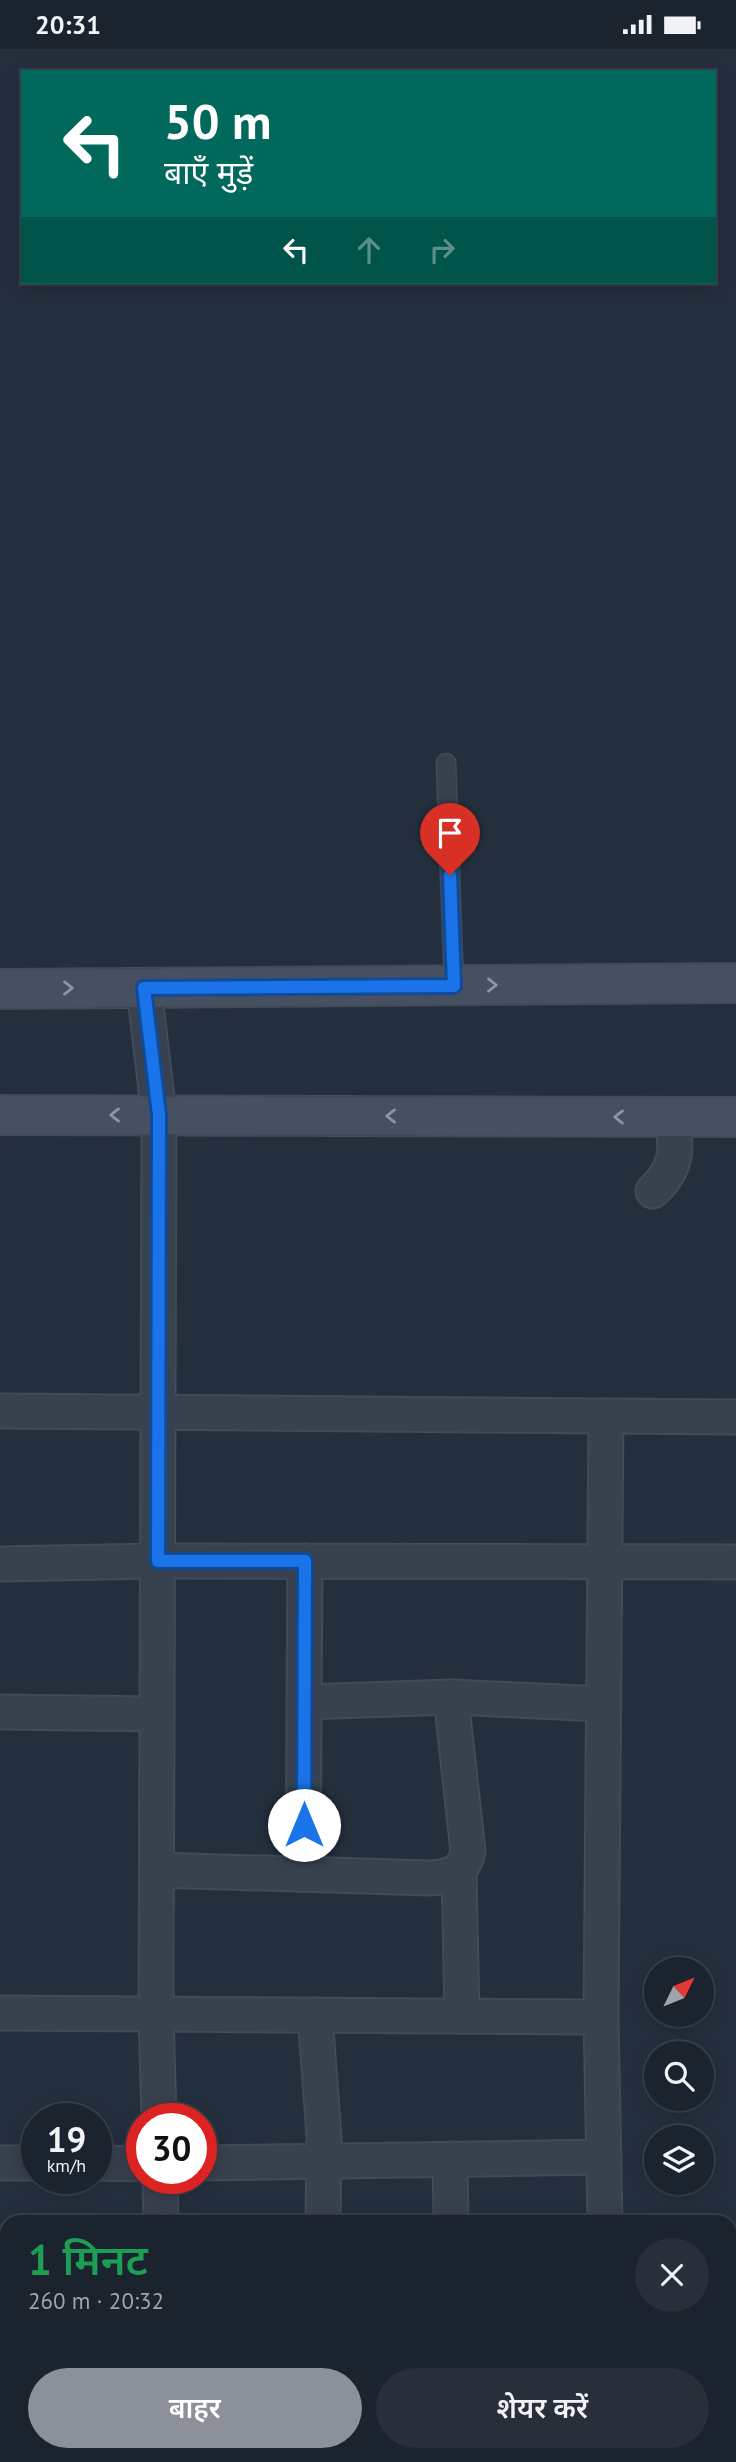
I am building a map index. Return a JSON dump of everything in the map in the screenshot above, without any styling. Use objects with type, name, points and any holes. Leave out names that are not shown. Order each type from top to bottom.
[{"type":"street","points":[[0,989],[736,983]]},
{"type":"street","points":[[144,988],[159,1115],[156,2014],[159,2103]]},
{"type":"street","points":[[0,1115],[736,1117]]},
{"type":"street","points":[[653,1191],[666,1179],[674,1163],[672,1117]]},
{"type":"street","points":[[0,1412],[736,1417]]},
{"type":"street","points":[[605,2215],[601,2017],[606,1416]]},
{"type":"street","points":[[0,1564],[158,1561],[736,1562]]},
{"type":"street","points":[[303,1874],[305,1561]]},
{"type":"street","points":[[304,1702],[451,1697],[604,1704]]},
{"type":"street","points":[[157,1870],[430,1878],[446,1877],[459,1871],[468,1852],[451,1697]]},
{"type":"street","points":[[0,1712],[157,1714]]},
{"type":"street","points":[[459,1871],[462,2017]]},
{"type":"street","points":[[0,2013],[601,2017]]},
{"type":"street","points":[[315,2015],[324,2136],[323,2215]]},
{"type":"street","points":[[217,2162],[604,2157]]},
{"type":"street","points":[[450,2159],[450,2215]]},
{"type":"street","points":[[0,2163],[21,2163]]},
{"type":"street","points":[[161,2194],[162,2215]]},
{"type":"lane","points":[[446,763],[454,986]]},
{"type":"route","points":[[304,1825],[305,1561],[158,1561],[159,1115],[144,988],[454,986],[450,875]]}]
